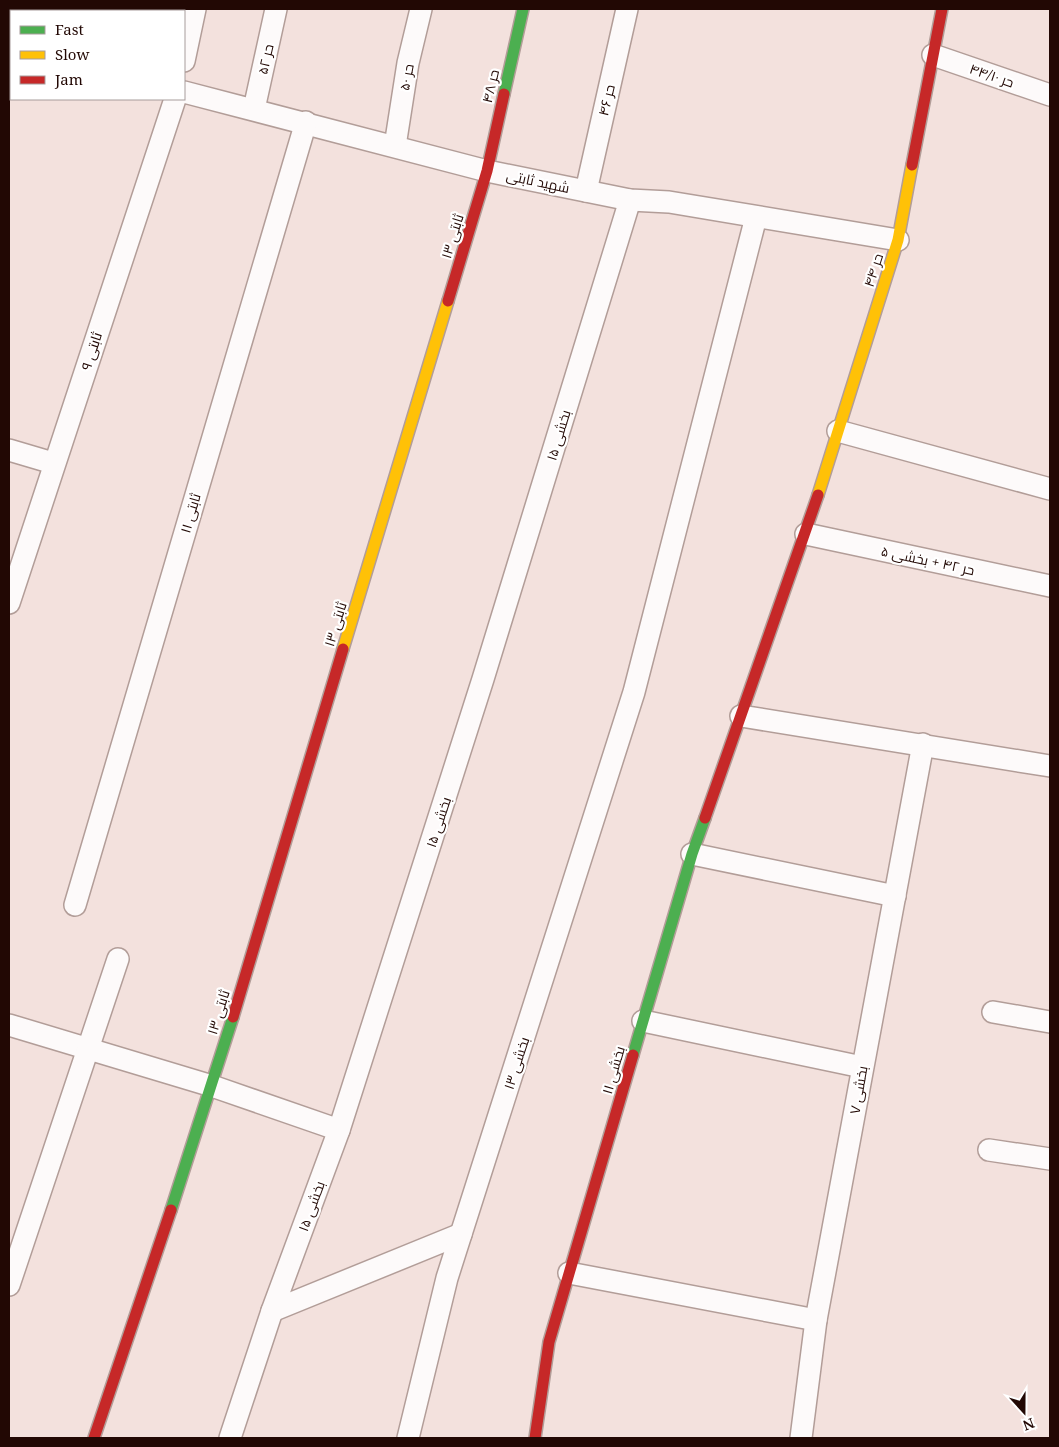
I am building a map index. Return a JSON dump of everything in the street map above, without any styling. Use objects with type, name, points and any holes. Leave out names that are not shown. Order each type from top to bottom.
[{"type":"street","points":[[185,56],[195,9]]},
{"type":"street","name":"حر ۵۲","points":[[254,109],[276,9]]},
{"type":"street","name":"حر ۵۰","points":[[395,146],[408,63],[421,9]]},
{"type":"street","name":"حر ۴۸","points":[[487,171],[523,9]]},
{"type":"street","name":"حر ۴۶","points":[[586,191],[627,9]]},
{"type":"street","name":"حر ۴۴","points":[[740,716],[806,534],[898,240],[942,9]]},
{"type":"street","name":"حر ۴۴/۱۰","points":[[933,54],[1050,95]]},
{"type":"street","name":"شهید ثابتی","points":[[185,92],[306,122],[487,171],[630,200],[669,202],[898,240]]},
{"type":"street","name":"ثابتی ۹","points":[[10,593],[175,100]]},
{"type":"street","name":"ثابتی ۱۱","points":[[75,905],[306,122]]},
{"type":"street","name":"ثابتی ۱۳","points":[[94,1438],[212,1086],[487,171]]},
{"type":"street","name":"بخشی ۱۵","points":[[230,1438],[272,1311],[339,1130],[484,679],[630,200]]},
{"type":"street","name":"بخشی ۱۳","points":[[408,1438],[447,1278],[634,692],[756,217]]},
{"type":"street","points":[[838,431],[1050,489]]},
{"type":"street","points":[[9,450],[53,463]]},
{"type":"street","name":"حر ۴۲ + بخشی ۵","points":[[806,534],[1050,586]]},
{"type":"street","points":[[740,716],[1050,766]]},
{"type":"street","name":"بخشی ۱۱","points":[[534,1438],[549,1342],[692,854],[740,716]]},
{"type":"street","name":"بخشی ۷","points":[[801,1438],[816,1320],[923,744]]},
{"type":"street","points":[[692,854],[894,896]]},
{"type":"street","points":[[9,1285],[118,959]]},
{"type":"street","points":[[992,1012],[1050,1022]]},
{"type":"street","points":[[643,1021],[862,1067]]},
{"type":"street","points":[[9,1025],[212,1086],[339,1130]]},
{"type":"street","points":[[989,1150],[1050,1159]]},
{"type":"street","points":[[272,1311],[461,1234]]},
{"type":"street","points":[[569,1273],[816,1320]]},
{"type":"traffic: fast","points":[[504,94],[523,9]]},
{"type":"traffic: fast","points":[[633,1055],[692,854],[705,818]]},
{"type":"traffic: fast","points":[[171,1210],[233,1017]]},
{"type":"traffic: slow","points":[[818,495],[898,240],[912,165]]},
{"type":"traffic: slow","points":[[343,649],[448,301]]},
{"type":"traffic: jam","points":[[912,165],[942,9]]},
{"type":"traffic: jam","points":[[448,301],[487,171],[504,94]]},
{"type":"traffic: jam","points":[[705,818],[818,495]]},
{"type":"traffic: jam","points":[[233,1017],[343,649]]},
{"type":"traffic: jam","points":[[535,1438],[549,1342],[633,1055]]},
{"type":"traffic: jam","points":[[94,1438],[171,1210]]}]
